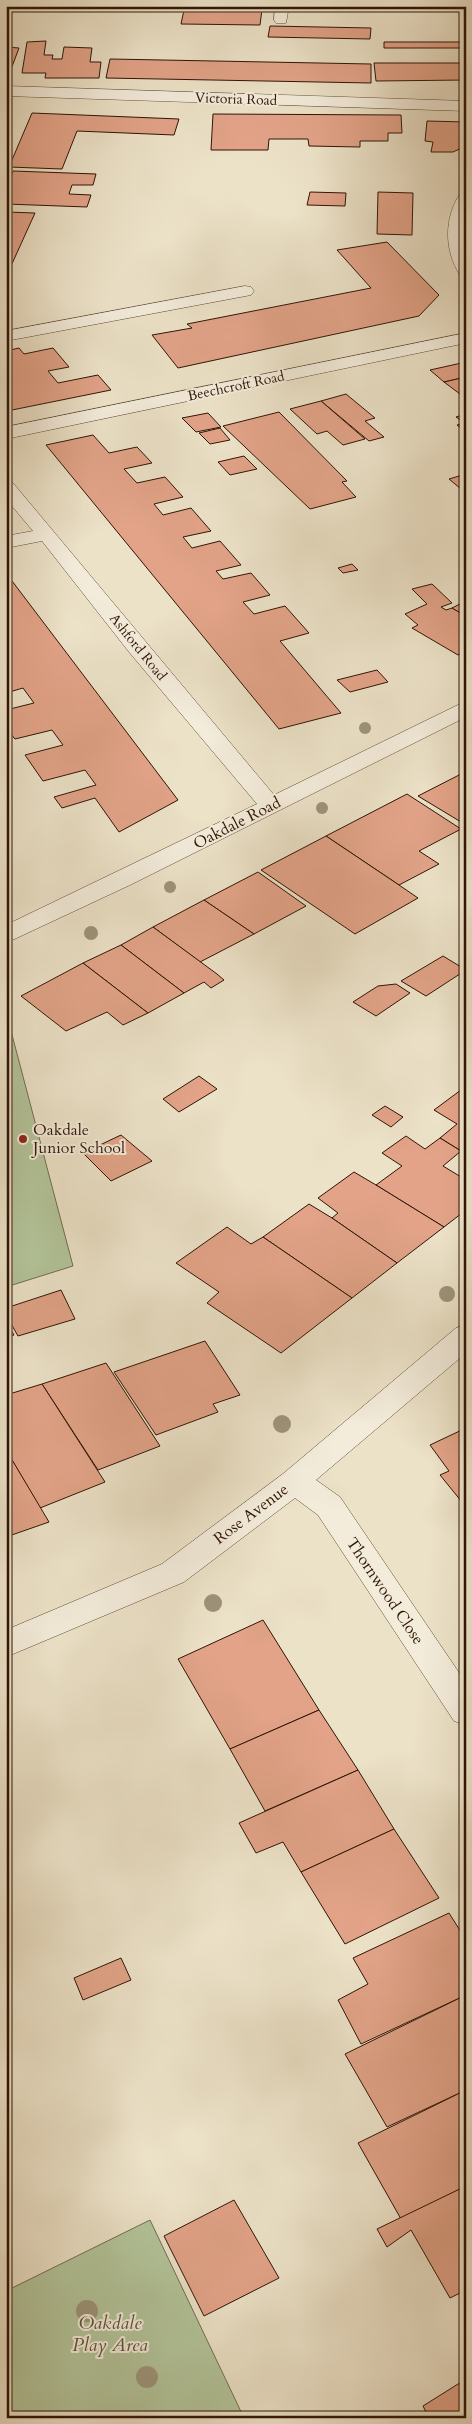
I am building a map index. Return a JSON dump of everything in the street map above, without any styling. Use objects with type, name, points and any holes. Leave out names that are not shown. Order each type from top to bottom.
[{"type":"street","name":"Victoria Road","points":[[6,92],[466,106]]},
{"type":"street","points":[[466,197],[461,206],[454,229],[457,252],[466,271]]},
{"type":"street","points":[[6,336],[245,291]]},
{"type":"street","name":"Beechcroft Road","points":[[6,433],[466,338]]},
{"type":"street","name":"Ashford Road","points":[[6,488],[47,534],[136,647],[270,806]]},
{"type":"street","points":[[6,542],[47,534]]},
{"type":"street","name":"Oakdale Road","points":[[6,935],[25,928],[466,708]]},
{"type":"street","name":"Rose Avenue","points":[[6,1644],[173,1573],[295,1481],[466,1336]]},
{"type":"street","name":"Thornwood Close","points":[[295,1481],[329,1506],[466,1711]]},
{"type":"green space","name":"Oakdale Junior School","points":[[6,1012],[73,1266],[6,1287]]},
{"type":"green space","name":"Oakdale Play Area","points":[[150,2220],[244,2418],[6,2418],[6,2291]]},
{"type":"building","points":[[150,6],[262,9],[260,25],[181,24],[184,10],[150,9]]},
{"type":"building","points":[[270,26],[371,28],[370,39],[268,37]]},
{"type":"building","points":[[46,41],[44,55],[53,55],[52,59],[62,59],[64,47],[92,48],[90,62],[101,62],[99,78],[45,78],[46,73],[22,73],[27,42]]},
{"type":"building","points":[[384,42],[462,42],[463,48],[384,48]]},
{"type":"building","points":[[6,47],[19,48],[10,72],[6,72]]},
{"type":"building","points":[[110,59],[371,64],[371,83],[106,78]]},
{"type":"building","points":[[374,63],[466,63],[466,80],[376,81]]},
{"type":"building","points":[[32,113],[179,119],[174,135],[77,131],[62,169],[9,167]]},
{"type":"building","points":[[213,114],[401,115],[402,133],[388,133],[388,141],[360,141],[360,147],[309,146],[308,139],[269,139],[268,150],[211,150]]},
{"type":"building","points":[[427,121],[466,122],[466,146],[453,152],[431,152],[433,142],[425,141]]},
{"type":"building","points":[[13,171],[96,174],[93,185],[72,185],[69,194],[91,195],[87,207],[6,204],[6,188]]},
{"type":"building","points":[[310,192],[346,193],[345,206],[307,205]]},
{"type":"building","points":[[378,192],[413,193],[412,235],[377,234]]},
{"type":"building","points":[[6,212],[35,213],[6,277]]},
{"type":"building","points":[[387,242],[439,295],[419,316],[178,368],[152,335],[192,328],[187,324],[371,288],[337,250]]},
{"type":"building","points":[[19,348],[24,354],[53,348],[69,367],[48,371],[58,383],[98,375],[111,390],[12,410],[6,402],[6,351]]},
{"type":"building","points":[[466,362],[466,377],[444,382],[430,370]]},
{"type":"building","points":[[466,377],[466,392],[460,394],[444,382]]},
{"type":"building","points":[[346,394],[375,418],[365,421],[384,437],[369,441],[321,401]]},
{"type":"building","points":[[321,401],[365,439],[343,445],[327,431],[317,434],[290,409]]},
{"type":"building","points":[[279,412],[347,481],[342,482],[356,497],[310,509],[223,426]]},
{"type":"building","points":[[208,413],[221,427],[196,432],[182,418]]},
{"type":"building","points":[[466,414],[466,428],[462,429],[457,425],[465,423],[456,417]]},
{"type":"building","points":[[220,428],[230,440],[210,444],[199,433]]},
{"type":"building","points":[[93,435],[109,453],[137,447],[152,463],[124,469],[137,483],[165,477],[183,497],[154,504],[163,515],[191,508],[211,531],[183,537],[192,548],[220,541],[241,565],[216,571],[223,579],[251,573],[270,595],[243,602],[254,614],[285,606],[309,633],[280,641],[341,713],[279,729],[46,445]]},
{"type":"building","points":[[244,456],[257,469],[230,475],[218,462]]},
{"type":"building","points":[[466,474],[466,488],[461,489],[449,479]]},
{"type":"building","points":[[352,564],[358,570],[343,573],[338,568]]},
{"type":"building","points":[[6,573],[178,800],[119,832],[95,798],[62,808],[54,797],[96,785],[85,770],[43,781],[25,755],[63,745],[52,730],[15,739],[6,728],[6,710],[34,703],[23,688],[6,693]]},
{"type":"building","points":[[432,584],[452,603],[441,607],[446,610],[452,608],[466,616],[466,651],[458,655],[412,628],[418,625],[405,614],[427,604],[412,589]]},
{"type":"building","points":[[466,601],[466,616],[452,608]]},
{"type":"building","points":[[377,670],[388,682],[350,692],[337,680]]},
{"type":"building","points":[[461,774],[466,777],[466,825],[418,796]]},
{"type":"building","points":[[407,794],[461,829],[419,851],[439,864],[399,885],[326,836]]},
{"type":"building","points":[[326,836],[418,898],[355,934],[261,870]]},
{"type":"building","points":[[258,872],[306,906],[254,934],[204,900]]},
{"type":"building","points":[[204,900],[254,934],[200,962],[153,927]]},
{"type":"building","points":[[153,927],[224,980],[211,988],[204,982],[184,993],[121,945]]},
{"type":"building","points":[[121,945],[184,993],[148,1013],[83,963]]},
{"type":"building","points":[[443,956],[466,970],[426,996],[401,981]]},
{"type":"building","points":[[83,963],[148,1013],[123,1025],[107,1012],[66,1031],[21,996]]},
{"type":"building","points":[[396,984],[410,993],[376,1016],[353,1002],[378,986]]},
{"type":"building","points":[[199,1076],[217,1089],[179,1112],[163,1099]]},
{"type":"building","points":[[465,1087],[466,1154],[440,1138],[457,1124],[434,1110]]},
{"type":"building","points":[[385,1106],[403,1117],[391,1127],[372,1115]]},
{"type":"building","points":[[121,1135],[152,1161],[111,1181],[83,1153]]},
{"type":"building","points":[[406,1136],[425,1149],[440,1138],[461,1151],[443,1166],[466,1180],[466,1210],[444,1227],[376,1185],[402,1166],[382,1153]]},
{"type":"building","points":[[354,1172],[444,1227],[397,1263],[332,1218],[338,1213],[318,1198]]},
{"type":"building","points":[[309,1204],[397,1263],[352,1298],[263,1237]]},
{"type":"building","points":[[227,1227],[251,1244],[263,1237],[352,1298],[281,1353],[207,1303],[219,1292],[176,1263]]},
{"type":"building","points":[[61,1290],[75,1319],[18,1336],[6,1315],[6,1308]]},
{"type":"building","points":[[6,1321],[14,1335],[6,1337]]},
{"type":"building","points":[[205,1341],[240,1395],[213,1404],[218,1412],[156,1435],[114,1372]]},
{"type":"building","points":[[106,1363],[160,1446],[98,1470],[42,1384]]},
{"type":"building","points":[[42,1384],[105,1482],[40,1508],[6,1450],[6,1395]]},
{"type":"building","points":[[466,1428],[466,1507],[440,1475],[449,1471],[430,1445]]},
{"type":"building","points":[[8,1453],[49,1522],[6,1537],[6,1454]]},
{"type":"building","points":[[263,1620],[319,1710],[230,1749],[178,1659]]},
{"type":"building","points":[[319,1710],[358,1770],[265,1811],[230,1749]]},
{"type":"building","points":[[358,1770],[394,1829],[301,1872],[283,1842],[256,1853],[239,1823]]},
{"type":"building","points":[[394,1829],[439,1898],[345,1944],[301,1872]]},
{"type":"building","points":[[449,1913],[466,1940],[466,1995],[361,2044],[338,2000],[368,1984],[353,1958]]},
{"type":"building","points":[[121,1958],[131,1980],[83,2000],[74,1978]]},
{"type":"building","points":[[466,1995],[466,2090],[387,2127],[345,2054]]},
{"type":"building","points":[[466,2090],[466,2186],[401,2219],[358,2143]]},
{"type":"building","points":[[466,2186],[466,2290],[450,2298],[411,2230],[387,2247],[377,2229]]},
{"type":"building","points":[[234,2200],[279,2278],[204,2316],[164,2236]]},
{"type":"building","points":[[466,2379],[466,2418],[429,2418],[423,2406]]},
{"type":"place","name":"Oakdale Junior School","points":[[23,1139]]}]
